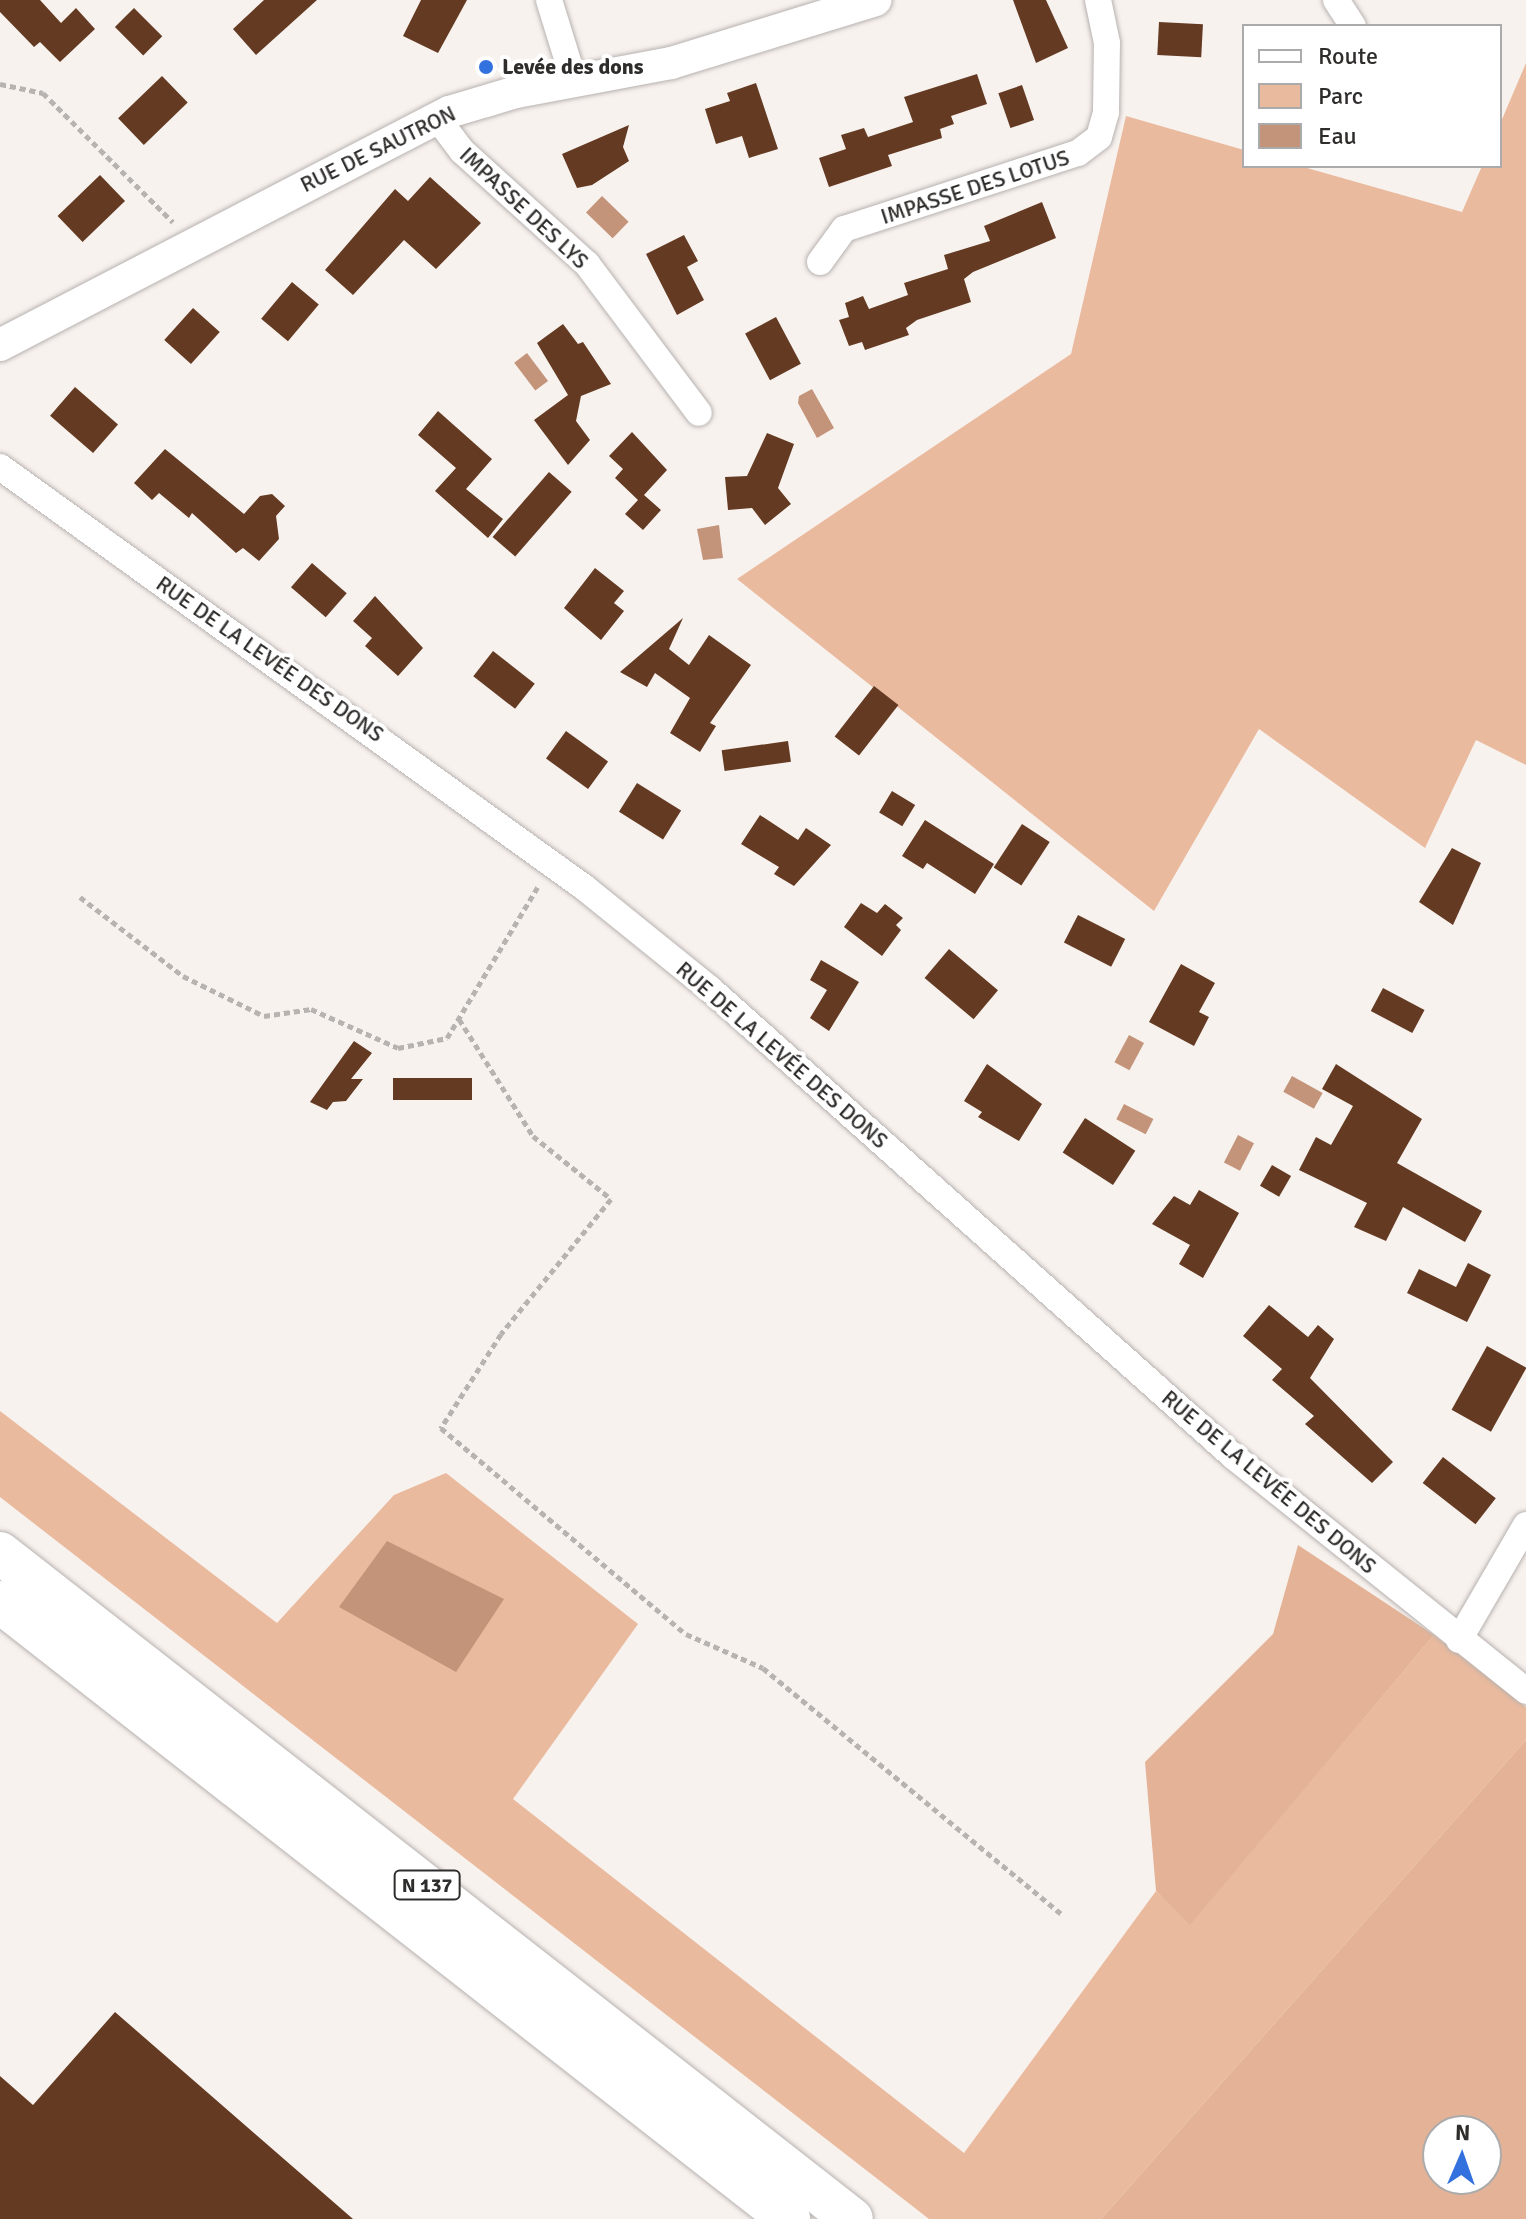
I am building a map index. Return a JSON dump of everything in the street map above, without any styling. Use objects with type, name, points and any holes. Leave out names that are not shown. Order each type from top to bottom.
[{"type":"highway","name":"N 137","points":[[0,1553],[852,2219]]},
{"type":"highway","name":"N 137","points":[[0,1602],[789,2219]]},
{"type":"street","points":[[549,0],[574,81]]},
{"type":"street","name":"RUE DE SAUTRON","points":[[0,345],[437,118],[482,100],[722,49],[876,0]]},
{"type":"street","name":"IMPASSE DES LOTUS","points":[[820,262],[844,229],[1078,153],[1099,137],[1106,112],[1107,43],[1098,0]]},
{"type":"street","points":[[1336,0],[1352,24]]},
{"type":"street","name":"IMPASSE DES LYS","points":[[437,118],[462,151],[587,264],[699,413]]},
{"type":"street","name":"RUE DE LA LEVÉE DES DONS","points":[[0,467],[552,864],[710,989],[1233,1456],[1526,1691]]},
{"type":"street","points":[[1459,1640],[1526,1525]]},
{"type":"path","points":[[0,84],[43,93],[180,229]]},
{"type":"path","points":[[80,897],[183,976],[264,1016],[311,1009],[398,1048],[447,1038],[552,864]]},
{"type":"path","points":[[459,1019],[533,1136],[611,1199],[501,1334],[441,1428],[686,1634],[763,1668],[1061,1914]]},
{"type":"green space","points":[[1526,63],[1526,765],[1476,740],[1425,848],[1259,729],[1154,911],[737,579],[1071,354],[1126,116],[1242,149],[1242,168],[1307,168],[1462,212],[1481,168],[1502,168],[1502,119]]},
{"type":"green space","points":[[0,1411],[277,1623],[394,1495],[446,1473],[638,1624],[513,1799],[964,2153],[1156,1891],[1190,1924],[1434,1635],[1526,1707],[1526,1740],[1101,2219],[929,2219],[0,1497]]},
{"type":"shaded area","points":[[1298,1545],[1434,1635],[1190,1925],[1156,1891],[1145,1762],[1273,1634]]},
{"type":"shaded area","points":[[1526,1740],[1526,2219],[1101,2219]]},
{"type":"water","points":[[602,196],[629,222],[613,238],[586,213]]},
{"type":"water","points":[[527,353],[548,381],[535,391],[514,363]]},
{"type":"water","points":[[812,389],[834,428],[817,438],[798,403],[799,396]]},
{"type":"water","points":[[719,525],[723,558],[703,560],[697,529]]},
{"type":"water","points":[[1129,1035],[1144,1043],[1129,1070],[1114,1062]]},
{"type":"water","points":[[1292,1076],[1323,1093],[1314,1109],[1283,1092]]},
{"type":"water","points":[[1124,1104],[1153,1119],[1146,1134],[1116,1119]]},
{"type":"water","points":[[1238,1135],[1254,1143],[1240,1171],[1224,1163]]},
{"type":"water","points":[[387,1541],[504,1599],[456,1672],[339,1607]]},
{"type":"building","points":[[0,0],[40,0],[61,23],[76,8],[95,29],[60,62],[40,42],[34,47],[0,12]]},
{"type":"building","points":[[264,0],[317,0],[256,55],[233,29]]},
{"type":"building","points":[[421,0],[467,0],[438,53],[403,36]]},
{"type":"building","points":[[1013,0],[1046,0],[1068,48],[1036,63]]},
{"type":"building","points":[[134,8],[162,36],[143,55],[115,27]]},
{"type":"building","points":[[1159,22],[1203,24],[1201,57],[1157,55]]},
{"type":"building","points":[[977,74],[987,104],[951,116],[954,124],[940,129],[942,138],[888,155],[892,166],[829,187],[819,158],[846,149],[841,135],[864,128],[868,137],[913,122],[904,97]]},
{"type":"building","points":[[162,76],[188,103],[144,145],[118,118]]},
{"type":"building","points":[[756,83],[778,149],[749,158],[742,136],[716,144],[705,109],[730,101],[727,93]]},
{"type":"building","points":[[1022,85],[1034,120],[1010,128],[998,93]]},
{"type":"building","points":[[629,125],[623,147],[629,161],[592,185],[577,188],[562,154]]},
{"type":"building","points":[[100,175],[125,201],[83,242],[58,216]]},
{"type":"building","points":[[430,177],[481,223],[436,269],[404,240],[353,295],[325,270],[395,189],[408,201]]},
{"type":"building","points":[[1042,202],[1056,238],[973,272],[964,279],[971,302],[917,320],[906,328],[909,335],[865,350],[862,342],[849,346],[839,320],[849,317],[845,303],[863,296],[869,309],[908,295],[904,283],[948,269],[944,255],[990,241],[984,226]]},
{"type":"building","points":[[684,235],[698,261],[687,267],[704,300],[677,315],[646,254]]},
{"type":"building","points":[[292,282],[319,304],[288,341],[261,319]]},
{"type":"building","points":[[193,308],[220,332],[191,364],[164,340]]},
{"type":"building","points":[[776,317],[801,364],[770,380],[745,333]]},
{"type":"building","points":[[563,324],[578,344],[583,342],[611,384],[581,396],[576,421],[590,440],[568,465],[534,420],[568,395],[537,343]]},
{"type":"building","points":[[75,387],[118,424],[93,453],[50,416]]},
{"type":"building","points":[[438,411],[492,459],[466,489],[503,519],[488,538],[435,491],[456,468],[418,435]]},
{"type":"building","points":[[632,432],[667,470],[644,495],[661,510],[643,530],[625,514],[638,500],[615,478],[623,469],[609,456]]},
{"type":"building","points":[[767,433],[794,444],[778,488],[791,504],[765,525],[752,508],[728,510],[725,477],[747,476]]},
{"type":"building","points":[[165,449],[244,514],[260,496],[272,494],[285,506],[276,516],[279,539],[259,561],[243,548],[236,553],[192,513],[189,518],[159,493],[152,500],[134,483]]},
{"type":"building","points":[[549,472],[572,492],[515,557],[493,537]]},
{"type":"building","points":[[312,563],[347,593],[326,617],[291,587]]},
{"type":"building","points":[[595,568],[624,591],[614,603],[624,611],[601,640],[564,608]]},
{"type":"building","points":[[375,596],[423,648],[398,676],[365,646],[372,638],[353,621]]},
{"type":"building","points":[[683,618],[669,649],[689,665],[709,635],[751,665],[710,723],[716,726],[700,752],[670,733],[690,698],[655,673],[647,687],[620,672]]},
{"type":"building","points":[[493,651],[535,684],[515,709],[473,676]]},
{"type":"building","points":[[874,686],[898,705],[859,756],[835,736]]},
{"type":"building","points":[[566,731],[608,762],[588,789],[546,759]]},
{"type":"building","points":[[788,741],[791,762],[725,771],[722,750]]},
{"type":"building","points":[[637,783],[681,811],[663,839],[619,812]]},
{"type":"building","points":[[892,791],[915,805],[902,826],[879,812]]},
{"type":"building","points":[[760,815],[798,840],[806,828],[831,845],[794,886],[774,874],[779,867],[741,844]]},
{"type":"building","points":[[925,820],[994,864],[975,894],[927,863],[923,869],[902,856]]},
{"type":"building","points":[[1022,824],[1050,842],[1021,886],[994,868]]},
{"type":"building","points":[[1452,848],[1481,863],[1453,925],[1419,902]]},
{"type":"building","points":[[861,903],[877,913],[885,904],[903,918],[896,925],[901,930],[882,956],[844,927]]},
{"type":"building","points":[[1078,915],[1125,939],[1111,967],[1064,943]]},
{"type":"building","points":[[949,949],[998,990],[974,1019],[925,978]]},
{"type":"building","points":[[821,960],[859,982],[829,1031],[810,1018],[827,990],[810,980]]},
{"type":"building","points":[[1181,964],[1215,983],[1199,1012],[1209,1017],[1194,1046],[1149,1022]]},
{"type":"building","points":[[1383,988],[1424,1010],[1412,1033],[1371,1011]]},
{"type":"building","points":[[354,1041],[372,1053],[351,1079],[363,1079],[346,1101],[333,1102],[327,1110],[310,1102]]},
{"type":"building","points":[[987,1064],[1042,1104],[1019,1141],[978,1117],[982,1112],[964,1101]]},
{"type":"building","points":[[1336,1064],[1422,1119],[1397,1163],[1482,1211],[1465,1242],[1403,1207],[1386,1241],[1354,1227],[1367,1203],[1299,1170],[1316,1137],[1331,1145],[1353,1106],[1322,1089]]},
{"type":"building","points":[[393,1078],[472,1078],[472,1100],[393,1100]]},
{"type":"building","points":[[1085,1118],[1135,1151],[1113,1185],[1063,1152]]},
{"type":"building","points":[[1272,1165],[1291,1176],[1279,1197],[1260,1186]]},
{"type":"building","points":[[1199,1190],[1239,1213],[1203,1278],[1179,1264],[1190,1245],[1152,1224],[1174,1196],[1190,1205]]},
{"type":"building","points":[[1468,1263],[1491,1275],[1467,1322],[1407,1293],[1419,1269],[1456,1287]]},
{"type":"building","points":[[1269,1305],[1308,1337],[1318,1325],[1334,1339],[1310,1378],[1393,1462],[1372,1483],[1305,1424],[1314,1416],[1272,1380],[1282,1369],[1243,1336]]},
{"type":"building","points":[[1487,1346],[1526,1368],[1491,1432],[1452,1410]]},
{"type":"building","points":[[1443,1457],[1496,1498],[1475,1524],[1423,1483]]},
{"type":"building","points":[[115,2012],[353,2219],[0,2219],[0,2076],[33,2105]]},
{"type":"place","name":"Levée des dons","points":[[486,67]]}]
